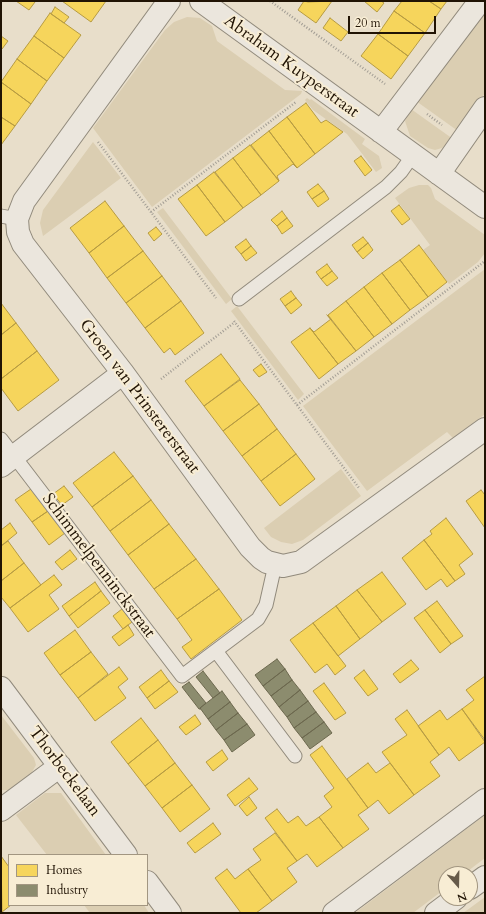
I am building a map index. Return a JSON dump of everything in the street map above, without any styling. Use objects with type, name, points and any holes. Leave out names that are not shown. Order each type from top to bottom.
[{"type":"street","name":"Groen van Prinstererstraat","points":[[169,1],[24,201],[9,218],[18,232],[23,244],[140,395],[254,552],[261,558],[275,564],[292,565],[311,556],[485,429]]},
{"type":"street","name":"Abraham Kuyperstraat","points":[[201,1],[485,207]]},
{"type":"street","points":[[381,132],[480,1]]},
{"type":"street","points":[[439,174],[485,108]]},
{"type":"street","points":[[8,461],[123,373]]},
{"type":"street","name":"Thorbeckelaan","points":[[1,688],[125,854]]},
{"type":"street","points":[[1,810],[60,766]]},
{"type":"street","points":[[334,913],[485,800]]},
{"type":"street","points":[[148,883],[170,913]]},
{"type":"street","points":[[436,913],[445,906]]},
{"type":"lane","points":[[239,299],[386,187],[401,172],[413,155]]},
{"type":"lane","name":"Schimmelpenninckstraat","points":[[1,439],[8,461],[182,676],[216,651]]},
{"type":"lane","points":[[275,564],[263,613],[258,619],[216,651],[295,756]]},
{"type":"path","points":[[270,1],[462,140]]},
{"type":"path","points":[[151,212],[306,95],[314,83]]},
{"type":"path","points":[[297,405],[485,261]]},
{"type":"path","points":[[140,395],[235,322]]},
{"type":"shaded area","points":[[485,6],[485,93],[458,131],[416,101]]},
{"type":"shaded area","points":[[187,17],[200,18],[212,26],[217,41],[285,90],[302,91],[301,94],[152,207],[93,128],[165,30],[174,22]]},
{"type":"shaded area","points":[[307,98],[310,100],[311,99],[365,139],[362,144],[379,156],[382,168],[376,172],[347,134],[313,110],[305,100]]},
{"type":"shaded area","points":[[411,109],[453,139],[442,148],[435,150],[428,148],[410,136],[405,121]]},
{"type":"shaded area","points":[[93,142],[121,178],[43,236],[40,223],[43,210]]},
{"type":"shaded area","points":[[419,185],[428,185],[431,188],[435,199],[485,235],[485,253],[478,262],[449,284],[423,250],[430,245],[395,198],[409,188]]},
{"type":"shaded area","points":[[163,208],[232,299],[226,304],[157,212]]},
{"type":"shaded area","points":[[485,269],[485,414],[453,438],[447,432],[367,491],[303,406]]},
{"type":"shaded area","points":[[237,306],[304,394],[298,400],[231,311]]},
{"type":"shaded area","points":[[341,469],[361,496],[303,540],[292,544],[281,542],[271,537],[264,528]]},
{"type":"shaded area","points":[[1,715],[34,758],[36,765],[32,772],[17,786],[9,790],[1,790]]},
{"type":"shaded area","points":[[45,793],[61,793],[105,854],[46,854],[16,815]]},
{"type":"shaded area","points":[[485,815],[485,858],[474,866],[438,866],[438,894],[413,913],[355,913]]},
{"type":"shaded area","points":[[485,897],[485,913],[463,913],[473,906],[478,906],[478,902]]},
{"type":"shaded area","points":[[85,906],[145,906],[149,913],[90,913]]},
{"type":"building: Homes","points":[[16,1],[33,1],[35,2],[29,10]]},
{"type":"building: Homes","points":[[62,1],[106,1],[91,22]]},
{"type":"building: Homes","points":[[304,1],[332,1],[316,23],[298,10]]},
{"type":"building: Homes","points":[[364,1],[381,1],[384,3],[377,12]]},
{"type":"building: Homes","points":[[402,1],[429,1],[441,9],[425,33],[394,11]]},
{"type":"building: Homes","points":[[429,1],[447,1],[441,9]]},
{"type":"building: Homes","points":[[55,7],[69,17],[64,23],[51,14]]},
{"type":"building: Homes","points":[[394,11],[425,33],[408,56],[378,34]]},
{"type":"building: Homes","points":[[50,13],[81,35],[64,58],[34,36]]},
{"type":"building: Homes","points":[[330,18],[348,32],[341,41],[323,28]]},
{"type":"building: Homes","points":[[378,34],[408,56],[391,79],[361,56]]},
{"type":"building: Homes","points":[[1,36],[8,41],[2,49],[1,48]]},
{"type":"building: Homes","points":[[34,36],[64,58],[47,81],[17,59]]},
{"type":"building: Homes","points":[[17,59],[47,81],[31,104],[1,82]]},
{"type":"building: Homes","points":[[1,82],[31,104],[15,126],[1,117]]},
{"type":"building: Homes","points":[[306,103],[321,123],[326,120],[343,132],[315,154],[287,117]]},
{"type":"building: Homes","points":[[1,117],[15,126],[1,145]]},
{"type":"building: Homes","points":[[287,117],[315,154],[297,168],[269,131]]},
{"type":"building: Homes","points":[[269,131],[297,168],[293,164],[277,176],[279,181],[251,145]]},
{"type":"building: Homes","points":[[250,145],[279,181],[261,195],[233,158]]},
{"type":"building: Homes","points":[[361,156],[372,170],[365,176],[354,161]]},
{"type":"building: Homes","points":[[233,158],[261,195],[243,208],[215,172]]},
{"type":"building: Homes","points":[[214,172],[243,208],[225,222],[197,185]]},
{"type":"building: Homes","points":[[318,184],[324,191],[312,199],[307,192]]},
{"type":"building: Homes","points":[[197,185],[225,222],[206,236],[178,199]]},
{"type":"building: Homes","points":[[324,191],[329,199],[318,207],[312,199]]},
{"type":"building: Homes","points":[[105,201],[124,226],[89,253],[70,228]]},
{"type":"building: Homes","points":[[399,205],[410,219],[402,225],[391,211]]},
{"type":"building: Homes","points":[[282,211],[287,218],[277,226],[271,220]]},
{"type":"building: Homes","points":[[287,218],[293,226],[282,234],[277,226]]},
{"type":"building: Homes","points":[[124,226],[143,251],[107,278],[89,253]]},
{"type":"building: Homes","points":[[156,227],[162,234],[154,241],[148,233]]},
{"type":"building: Homes","points":[[363,237],[368,243],[357,252],[352,245]]},
{"type":"building: Homes","points":[[246,239],[251,246],[241,254],[235,247]]},
{"type":"building: Homes","points":[[368,243],[373,250],[363,259],[357,252]]},
{"type":"building: Homes","points":[[419,245],[447,282],[428,297],[400,260]]},
{"type":"building: Homes","points":[[251,246],[257,253],[246,261],[241,254]]},
{"type":"building: Homes","points":[[143,251],[162,276],[126,303],[107,278]]},
{"type":"building: Homes","points":[[400,260],[428,297],[410,310],[382,273]]},
{"type":"building: Homes","points":[[327,264],[332,271],[321,279],[316,272]]},
{"type":"building: Homes","points":[[332,271],[338,278],[327,286],[321,279]]},
{"type":"building: Homes","points":[[382,273],[410,310],[392,324],[364,287]]},
{"type":"building: Homes","points":[[162,276],[181,301],[145,328],[126,303]]},
{"type":"building: Homes","points":[[364,287],[392,324],[374,337],[346,301]]},
{"type":"building: Homes","points":[[291,291],[296,298],[285,306],[280,299]]},
{"type":"building: Homes","points":[[296,298],[302,305],[291,314],[285,306]]},
{"type":"building: Homes","points":[[181,301],[204,333],[175,355],[170,348],[164,353],[145,328]]},
{"type":"building: Homes","points":[[346,301],[374,337],[356,351],[328,315]]},
{"type":"building: Homes","points":[[1,303],[16,323],[1,335]]},
{"type":"building: Homes","points":[[331,319],[356,351],[338,364],[310,328],[314,332]]},
{"type":"building: Homes","points":[[16,323],[37,351],[1,379],[1,335]]},
{"type":"building: Homes","points":[[310,328],[338,364],[319,379],[291,342]]},
{"type":"building: Homes","points":[[37,351],[59,380],[18,411],[1,388],[1,379]]},
{"type":"building: Homes","points":[[221,354],[240,379],[204,406],[185,381]]},
{"type":"building: Homes","points":[[261,364],[267,372],[259,377],[253,370]]},
{"type":"building: Homes","points":[[240,380],[259,404],[223,431],[204,406]]},
{"type":"building: Homes","points":[[259,404],[277,429],[242,456],[223,431]]},
{"type":"building: Homes","points":[[277,429],[296,454],[261,481],[242,456]]},
{"type":"building: Homes","points":[[114,452],[133,476],[92,507],[73,483]]},
{"type":"building: Homes","points":[[296,454],[315,479],[280,506],[261,481]]},
{"type":"building: Homes","points":[[133,476],[151,500],[110,531],[92,507]]},
{"type":"building: Homes","points":[[64,486],[73,497],[62,505],[53,494]]},
{"type":"building: Homes","points":[[31,489],[48,511],[32,522],[15,500]]},
{"type":"building: Homes","points":[[481,490],[485,495],[485,528],[466,501]]},
{"type":"building: Homes","points":[[151,500],[169,524],[128,555],[110,531]]},
{"type":"building: Homes","points":[[48,511],[65,533],[49,545],[32,522]]},
{"type":"building: Homes","points":[[446,518],[473,554],[459,565],[465,574],[455,581],[424,540],[432,534],[430,531]]},
{"type":"building: Homes","points":[[10,523],[17,533],[1,546],[1,530]]},
{"type":"building: Homes","points":[[169,524],[196,559],[154,589],[128,555]]},
{"type":"building: Homes","points":[[424,540],[455,581],[447,587],[441,579],[426,590],[402,558]]},
{"type":"building: Homes","points":[[8,541],[24,563],[1,581],[1,546]]},
{"type":"building: Homes","points":[[70,550],[77,559],[62,570],[55,562]]},
{"type":"building: Homes","points":[[196,559],[219,589],[177,619],[154,589]]},
{"type":"building: Homes","points":[[24,563],[41,585],[10,608],[1,597],[1,581]]},
{"type":"building: Homes","points":[[382,572],[406,604],[382,622],[357,590]]},
{"type":"building: Homes","points":[[54,575],[62,585],[49,595],[59,609],[28,632],[10,608]]},
{"type":"building: Homes","points":[[95,582],[101,591],[69,616],[62,606]]},
{"type":"building: Homes","points":[[219,589],[242,620],[191,659],[182,647],[192,640],[177,619]]},
{"type":"building: Homes","points":[[357,590],[382,622],[360,639],[336,606]]},
{"type":"building: Homes","points":[[101,591],[110,603],[78,628],[69,616]]},
{"type":"building: Homes","points":[[437,601],[463,636],[451,644],[425,610]]},
{"type":"building: Homes","points":[[336,606],[360,639],[338,656],[313,623]]},
{"type":"building: Homes","points":[[122,609],[132,622],[123,629],[113,616]]},
{"type":"building: Homes","points":[[425,610],[451,644],[440,653],[414,618]]},
{"type":"building: Homes","points":[[313,623],[346,666],[335,675],[327,664],[315,673],[290,640]]},
{"type":"building: Homes","points":[[128,625],[134,635],[119,646],[112,637]]},
{"type":"building: Homes","points":[[75,630],[91,652],[60,675],[44,653]]},
{"type":"building: Homes","points":[[91,652],[108,674],[78,698],[60,675]]},
{"type":"building: Homes","points":[[411,660],[419,669],[400,683],[393,674]]},
{"type":"building: Homes","points":[[119,667],[128,679],[118,687],[126,698],[95,721],[78,698]]},
{"type":"building: Homes","points":[[161,670],[169,681],[147,698],[139,687]]},
{"type":"building: Homes","points":[[364,670],[378,689],[368,696],[354,678]]},
{"type":"building: Homes","points":[[485,676],[485,740],[462,709],[474,700],[466,690]]},
{"type":"building: Homes","points":[[169,681],[178,692],[155,709],[147,698]]},
{"type":"building: Homes","points":[[324,683],[346,713],[335,720],[313,691]]},
{"type":"building: Homes","points":[[462,709],[485,742],[459,761],[449,747],[439,755],[418,726],[440,710],[447,720]]},
{"type":"building: Homes","points":[[407,710],[439,755],[430,762],[440,776],[414,795],[382,752],[407,735],[395,719]]},
{"type":"building: Homes","points":[[195,715],[201,724],[186,735],[179,727]]},
{"type":"building: Homes","points":[[141,718],[158,740],[128,764],[111,742]]},
{"type":"building: Homes","points":[[158,740],[175,763],[145,786],[128,764]]},
{"type":"building: Homes","points":[[322,746],[368,808],[358,815],[369,829],[343,848],[319,817],[332,807],[324,796],[334,788],[310,755]]},
{"type":"building: Homes","points":[[222,750],[228,759],[213,771],[206,762]]},
{"type":"building: Homes","points":[[175,763],[192,785],[162,808],[145,786]]},
{"type":"building: Homes","points":[[368,763],[376,773],[390,763],[414,795],[389,814],[378,800],[368,808],[347,779]]},
{"type":"building: Homes","points":[[249,778],[258,789],[235,806],[227,795]]},
{"type":"building: Homes","points":[[192,785],[210,809],[180,832],[162,808]]},
{"type":"building: Homes","points":[[249,797],[257,808],[247,816],[239,806]]},
{"type":"building: Homes","points":[[277,809],[288,823],[298,816],[306,826],[319,817],[343,848],[317,867],[307,854],[297,861],[265,818]]},
{"type":"building: Homes","points":[[213,823],[221,834],[195,853],[187,843]]},
{"type":"building: Homes","points":[[275,833],[297,861],[287,868],[297,882],[272,901],[248,869],[261,860],[253,849]]},
{"type":"building: Homes","points":[[1,856],[8,866],[8,906],[10,906],[2,912]]},
{"type":"building: Homes","points":[[227,869],[235,879],[248,869],[272,901],[256,913],[241,913],[215,878]]},
{"type":"building: Industry","points":[[277,659],[285,669],[263,686],[255,675]]},
{"type":"building: Industry","points":[[285,669],[292,680],[271,696],[263,686]]},
{"type":"building: Industry","points":[[203,671],[220,693],[213,698],[196,677]]},
{"type":"building: Industry","points":[[292,680],[300,690],[279,707],[271,696]]},
{"type":"building: Industry","points":[[189,682],[206,703],[200,708],[201,709],[199,709],[182,687]]},
{"type":"building: Industry","points":[[300,690],[308,701],[287,717],[279,707]]},
{"type":"building: Industry","points":[[222,691],[230,702],[208,719],[200,708]]},
{"type":"building: Industry","points":[[308,701],[316,712],[294,728],[287,717]]},
{"type":"building: Industry","points":[[230,702],[238,713],[216,730],[208,719]]},
{"type":"building: Industry","points":[[316,712],[324,722],[302,738],[294,728]]},
{"type":"building: Industry","points":[[238,713],[247,724],[224,740],[216,730]]},
{"type":"building: Industry","points":[[324,722],[332,733],[310,749],[302,738]]},
{"type":"building: Industry","points":[[247,724],[255,735],[232,752],[224,740]]}]
